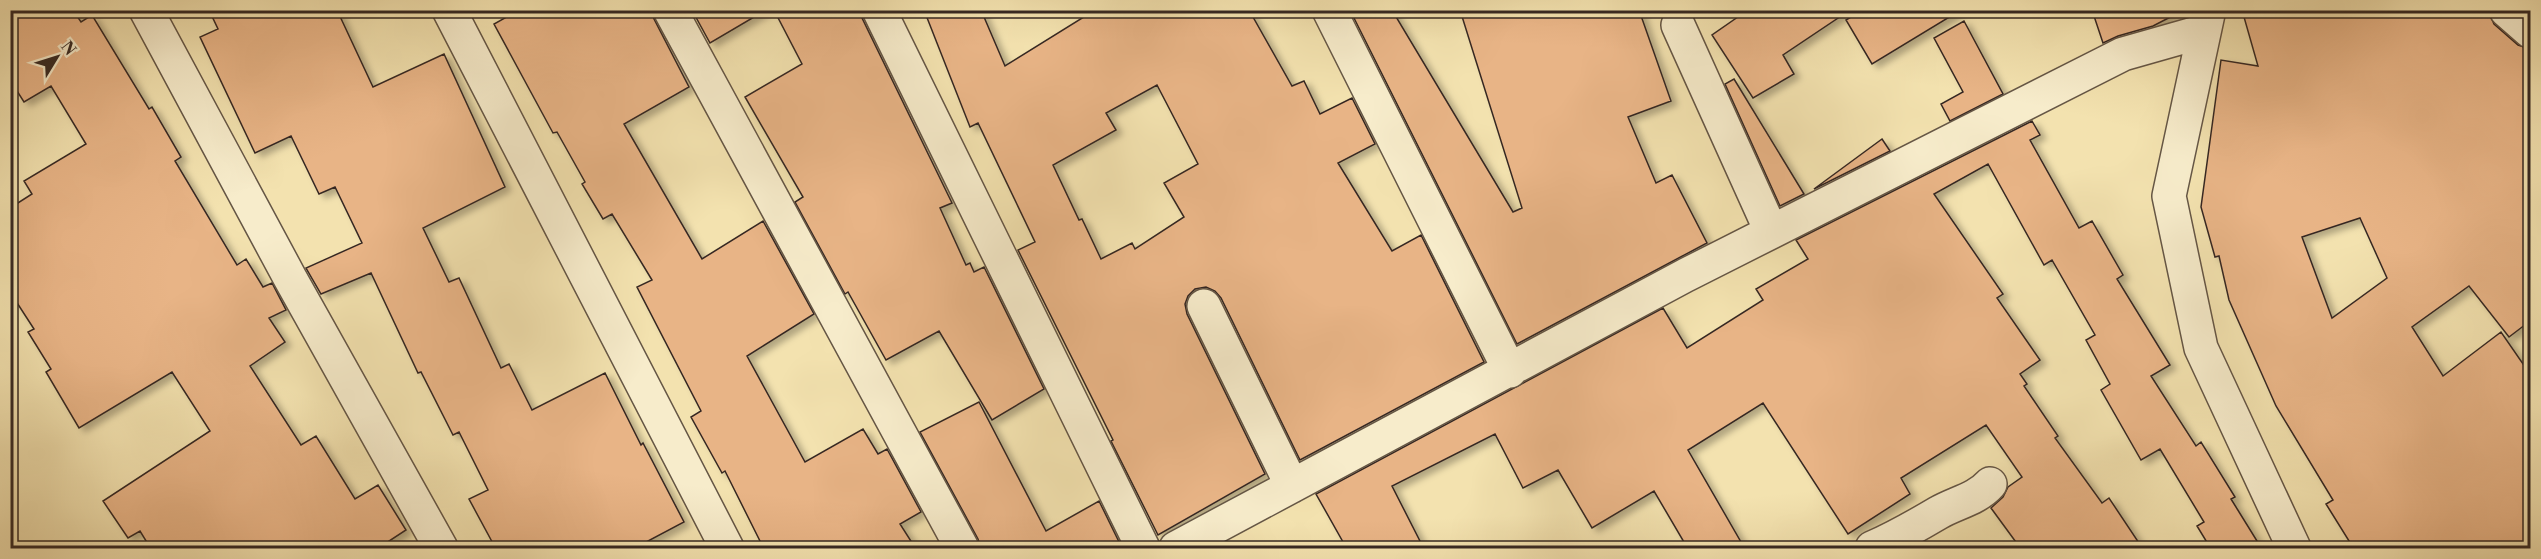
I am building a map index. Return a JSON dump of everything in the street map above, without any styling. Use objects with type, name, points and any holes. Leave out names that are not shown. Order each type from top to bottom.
[{"type":"street","points":[[146,10],[290,278],[441,549]]},
{"type":"street","points":[[449,10],[727,549]]},
{"type":"street","points":[[670,10],[962,549]]},
{"type":"street","points":[[879,10],[1143,549]]},
{"type":"street","points":[[1329,10],[1510,371]]},
{"type":"street","points":[[2506,10],[2530,32]]},
{"type":"street","points":[[1176,549],[1771,231],[2123,54],[2207,21]]},
{"type":"street","points":[[2207,21],[2169,196],[2201,348],[2294,549]]},
{"type":"street","points":[[1678,25],[1771,231]]},
{"type":"street","points":[[1204,306],[1292,486]]},
{"type":"street","points":[[1872,549],[1905,533],[1939,512],[1958,505],[1964,499],[1983,492],[1990,484]]},
{"type":"building","points":[[10,10],[73,10],[81,22],[92,15],[149,109],[152,107],[181,157],[175,161],[237,265],[246,259],[263,287],[272,283],[286,310],[269,318],[285,342],[250,366],[301,445],[316,436],[355,499],[378,485],[406,530],[377,549],[151,549],[140,531],[128,538],[103,501],[210,431],[172,372],[79,428],[46,372],[51,369],[28,332],[34,329],[10,292],[10,208],[32,194],[24,181],[86,144],[51,86],[24,102],[10,80]]},
{"type":"building","points":[[209,10],[337,10],[373,87],[444,54],[505,187],[423,228],[449,282],[459,278],[501,368],[509,364],[532,410],[605,373],[641,445],[643,443],[684,522],[633,549],[496,549],[469,499],[488,490],[459,432],[453,435],[421,372],[418,373],[371,273],[321,294],[306,268],[362,243],[335,187],[319,194],[291,136],[255,153],[200,37],[218,29]]},
{"type":"building","points":[[519,10],[651,10],[689,87],[624,124],[702,259],[763,221],[814,314],[747,356],[805,462],[863,429],[878,454],[887,449],[921,512],[900,524],[916,549],[764,549],[725,471],[722,473],[691,417],[701,411],[637,287],[652,280],[612,214],[603,219],[582,184],[585,182],[557,132],[553,133],[494,24]]},
{"type":"building","points":[[692,10],[766,10],[710,43]]},
{"type":"building","points":[[774,10],[861,10],[862,18],[952,203],[940,208],[966,265],[970,263],[974,272],[984,267],[1044,389],[992,420],[939,331],[886,360],[848,292],[845,294],[795,202],[803,197],[745,97],[802,64]]},
{"type":"building","points":[[924,10],[981,10],[1005,66],[1095,10],[1249,10],[1292,86],[1304,81],[1320,114],[1352,98],[1375,144],[1338,163],[1392,251],[1421,235],[1484,362],[1300,460],[1221,298],[1215,291],[1206,287],[1195,289],[1188,296],[1185,304],[1187,314],[1265,474],[1158,535],[1018,250],[1035,242],[978,123],[970,127]],"holes":[[[1157,85],[1198,164],[1164,183],[1184,217],[1135,249],[1132,243],[1101,259],[1082,219],[1079,220],[1053,165],[1116,130],[1106,113]]]},
{"type":"building","points":[[1350,10],[1392,10],[1513,212],[1522,208],[1460,10],[1639,10],[1671,101],[1628,117],[1656,183],[1672,175],[1707,243],[1517,344]]},
{"type":"building","points":[[1748,10],[1850,10],[1783,55],[1794,74],[1753,98],[1712,35]]},
{"type":"building","points":[[1862,10],[1961,10],[1872,64],[1846,20]]},
{"type":"building","points":[[2092,10],[2184,10],[2153,26],[2103,43]]},
{"type":"building","points":[[2242,10],[2488,10],[2494,24],[2518,45],[2530,49],[2530,321],[2509,337],[2469,286],[2412,327],[2443,376],[2501,332],[2530,374],[2530,549],[2354,549],[2326,504],[2333,500],[2276,406],[2229,300],[2219,256],[2215,257],[2201,207],[2221,60],[2258,66]],"holes":[[[2360,218],[2387,278],[2332,318],[2302,237]]]},
{"type":"building","points":[[1964,21],[2003,94],[1950,121],[1941,104],[1963,92],[1934,38]]},
{"type":"building","points":[[1734,79],[1804,194],[1780,206],[1725,84]]},
{"type":"building","points":[[2032,121],[2040,135],[2030,140],[2079,228],[2092,221],[2123,275],[2117,279],[2170,365],[2151,376],[2196,446],[2201,442],[2235,497],[2231,499],[2262,549],[2211,549],[2197,526],[2204,522],[2160,449],[2141,460],[2101,390],[2110,384],[2086,340],[2095,335],[2052,260],[2044,265],[1988,164],[1934,194],[2003,294],[1997,298],[2040,360],[2020,374],[2027,384],[2024,386],[2058,436],[2055,438],[2102,503],[2109,498],[2143,549],[2021,549],[1991,508],[2003,497],[2008,487],[2022,477],[1986,425],[1901,478],[1910,494],[1848,534],[1763,403],[1688,450],[1745,549],[1688,549],[1654,491],[1592,528],[1558,470],[1523,488],[1495,434],[1392,486],[1424,549],[1347,549],[1316,494],[1663,308],[1687,348],[1763,300],[1756,289],[1808,259],[1796,240]]},
{"type":"building","points":[[1882,139],[1890,151],[1814,189]]},
{"type":"building","points":[[979,402],[1046,531],[1099,501],[1121,546],[1117,549],[981,549],[978,539],[920,432]]}]
